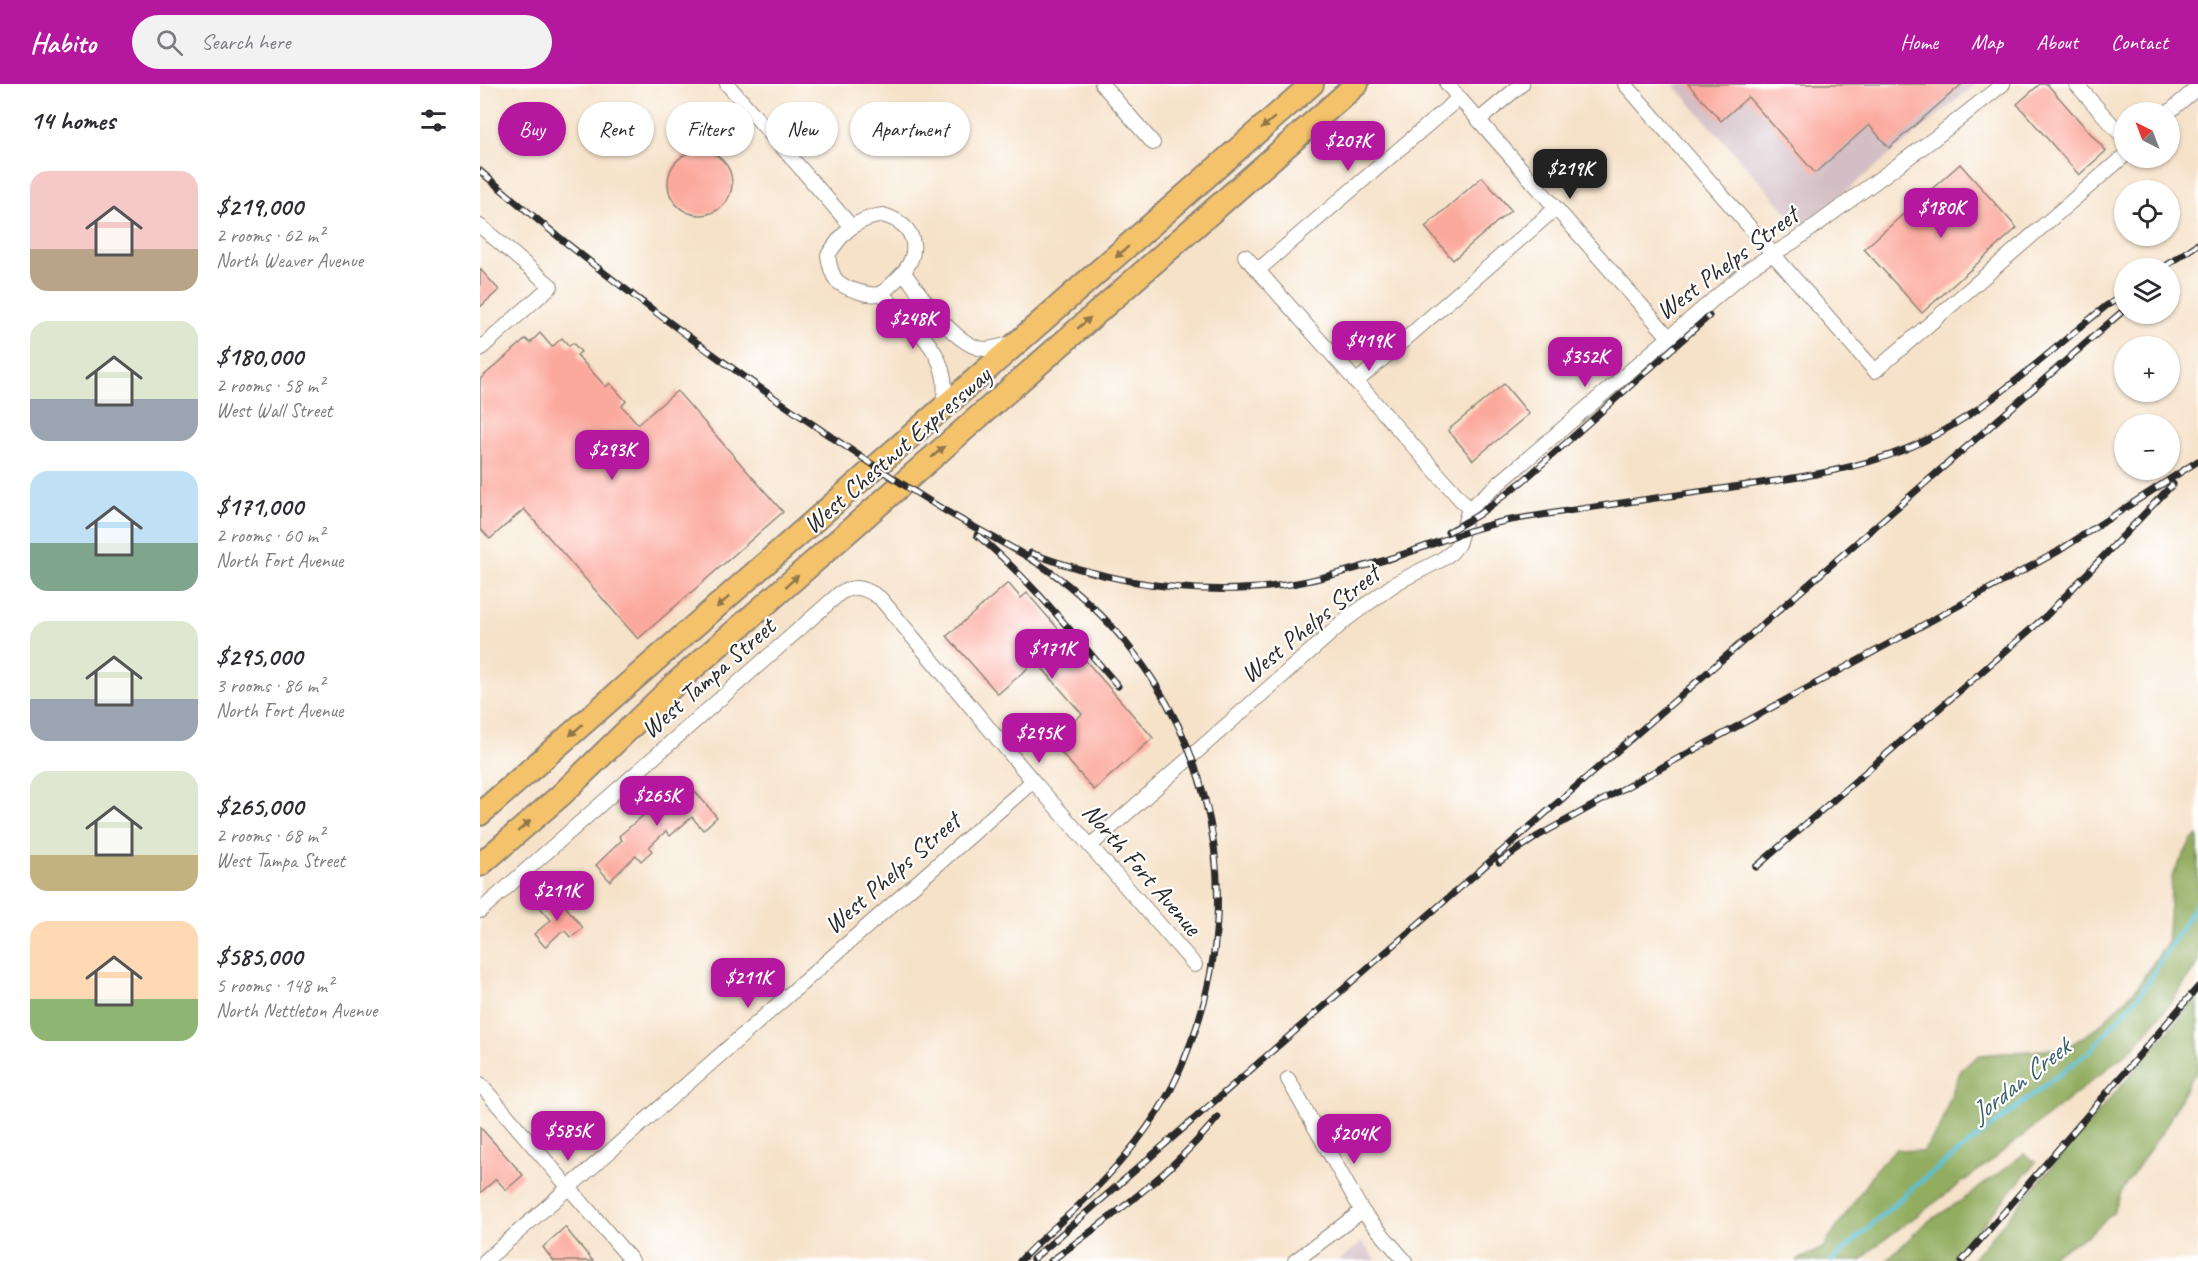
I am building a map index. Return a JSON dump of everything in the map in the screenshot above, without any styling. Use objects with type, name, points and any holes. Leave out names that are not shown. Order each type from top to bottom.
[{"type":"main road","name":"West Chestnut Expressway","points":[[480,814],[1312,84]]},
{"type":"main road","name":"West Chestnut Expressway","points":[[480,865],[561,795],[676,683],[1357,84]]},
{"type":"street","points":[[726,84],[852,227]]},
{"type":"street","points":[[1102,84],[1152,143]]},
{"type":"street","points":[[1447,84],[1669,337]]},
{"type":"street","points":[[1479,120],[1522,84]]},
{"type":"street","points":[[1625,84],[1875,371],[2114,165]]},
{"type":"street","name":"West Phelps Street","points":[[1090,845],[1348,618],[1388,588],[1452,552],[1458,544],[1469,509],[1750,268],[1774,254],[1935,138],[2003,84]]},
{"type":"street","points":[[2076,84],[2114,127]]},
{"type":"street","points":[[2180,103],[2198,87]]},
{"type":"street","points":[[1258,270],[1459,98]]},
{"type":"street","points":[[1356,382],[1556,208]]},
{"type":"street","points":[[883,215],[898,220],[907,229],[914,245],[914,257],[904,273],[882,293],[873,295],[837,281],[830,267],[828,255],[838,238],[852,227],[866,218],[883,215]]},
{"type":"street","points":[[480,226],[551,286],[480,349]]},
{"type":"street","points":[[1245,256],[1469,509]]},
{"type":"street","points":[[904,273],[949,330],[966,341],[984,349],[1020,341]]},
{"type":"street","points":[[882,293],[932,348],[942,363],[947,389],[940,411]]},
{"type":"street","name":"West Tampa Street","points":[[480,911],[840,593],[851,587],[864,589]]},
{"type":"street","name":"North Fort Avenue","points":[[864,589],[880,598],[1033,781],[1195,965]]},
{"type":"street","name":"West Phelps Street","points":[[485,1261],[1033,781]]},
{"type":"street","points":[[1288,1079],[1362,1211],[1405,1261]]},
{"type":"street","points":[[480,1084],[632,1261]]},
{"type":"street","points":[[1295,1261],[1362,1211]]},
{"type":"shaded area","points":[[1673,84],[1976,84],[1801,228]]},
{"type":"shaded area","points":[[1362,1242],[1377,1261],[1339,1261]]},
{"type":"green space","points":[[2198,835],[2198,963],[2175,997],[2133,1048],[1991,1161],[1873,1248],[1861,1261],[1796,1261],[1823,1248],[1877,1168],[1896,1149],[1923,1152],[1941,1126],[1962,1068],[1980,1055],[2066,1048],[2096,1029],[2136,989],[2167,943],[2172,877],[2191,841]]},
{"type":"green space","points":[[2198,996],[2198,1071],[2191,1078],[2166,1126],[2122,1190],[2114,1212],[2088,1235],[2051,1256],[2052,1261],[1971,1261]]},
{"type":"green space","points":[[2024,1154],[2036,1162],[1951,1261],[1887,1261],[1924,1224],[1967,1197]]},
{"type":"building","points":[[1688,84],[1962,84],[1889,148],[1869,125],[1815,173],[1748,97],[1721,121]]},
{"type":"building","points":[[2040,84],[2047,84],[2106,151],[2079,175],[2017,104]]},
{"type":"building","points":[[682,156],[718,156],[727,165],[732,177],[732,189],[727,201],[718,210],[706,215],[694,215],[682,210],[673,201],[668,189],[670,171]]},
{"type":"building","points":[[1960,164],[2017,228],[1922,313],[1864,249]]},
{"type":"building","points":[[1482,177],[1511,210],[1453,260],[1425,227]]},
{"type":"building","points":[[480,269],[499,290],[480,307]]},
{"type":"building","points":[[540,333],[552,347],[562,338],[569,346],[573,343],[581,352],[577,355],[606,387],[610,383],[626,401],[622,406],[638,424],[677,391],[783,512],[638,639],[524,509],[490,539],[480,528],[480,379],[526,339],[530,343]]},
{"type":"building","points":[[1504,384],[1529,414],[1473,460],[1448,430]]},
{"type":"building","points":[[1008,583],[1021,598],[1027,593],[1153,738],[1094,790],[1051,741],[1082,714],[1036,661],[998,694],[947,636]]},
{"type":"building","points":[[685,780],[717,817],[703,830],[692,817],[670,836],[666,831],[649,847],[652,851],[641,861],[636,855],[610,881],[596,865],[622,840],[619,836]]},
{"type":"building","points":[[557,896],[583,928],[571,938],[565,931],[561,932],[545,947],[534,934],[551,920],[539,906],[549,897],[552,900]]},
{"type":"building","points":[[480,1127],[523,1175],[506,1190],[496,1179],[480,1193]]},
{"type":"building","points":[[565,1227],[593,1261],[554,1261],[548,1254],[543,1247]]},
{"type":"waterway","name":"Jordan Creek","points":[[1832,1261],[1911,1189],[2092,1049],[2141,993],[2198,901]]},
{"type":"railway","points":[[480,171],[605,274],[735,370],[903,484],[1026,556],[1068,585],[1115,630],[1154,682],[1184,738],[1204,798],[1216,860],[1217,923],[1208,987],[1181,1068],[1147,1128],[1101,1183],[1020,1261]]},
{"type":"railway","points":[[2178,258],[2198,244]]},
{"type":"railway","points":[[1031,553],[1062,564],[1126,580],[1192,589],[1258,588],[1303,582],[1338,574],[1479,528],[1511,520],[1818,474],[1862,464],[1906,449],[1933,437],[1959,421],[2010,385],[2114,301]]},
{"type":"railway","points":[[1448,532],[1478,515],[1523,481],[1709,316]]},
{"type":"railway","points":[[1033,1259],[2114,319]]},
{"type":"railway","points":[[1499,862],[1538,836],[2057,552],[2198,461]]},
{"type":"railway","points":[[1756,867],[2046,616],[2173,484]]},
{"type":"railway","points":[[977,535],[1033,588],[1118,686]]},
{"type":"railway","points":[[1962,1261],[2198,987]]},
{"type":"railway","points":[[1051,1261],[1117,1212],[1160,1176],[1200,1138],[1218,1117]]}]
